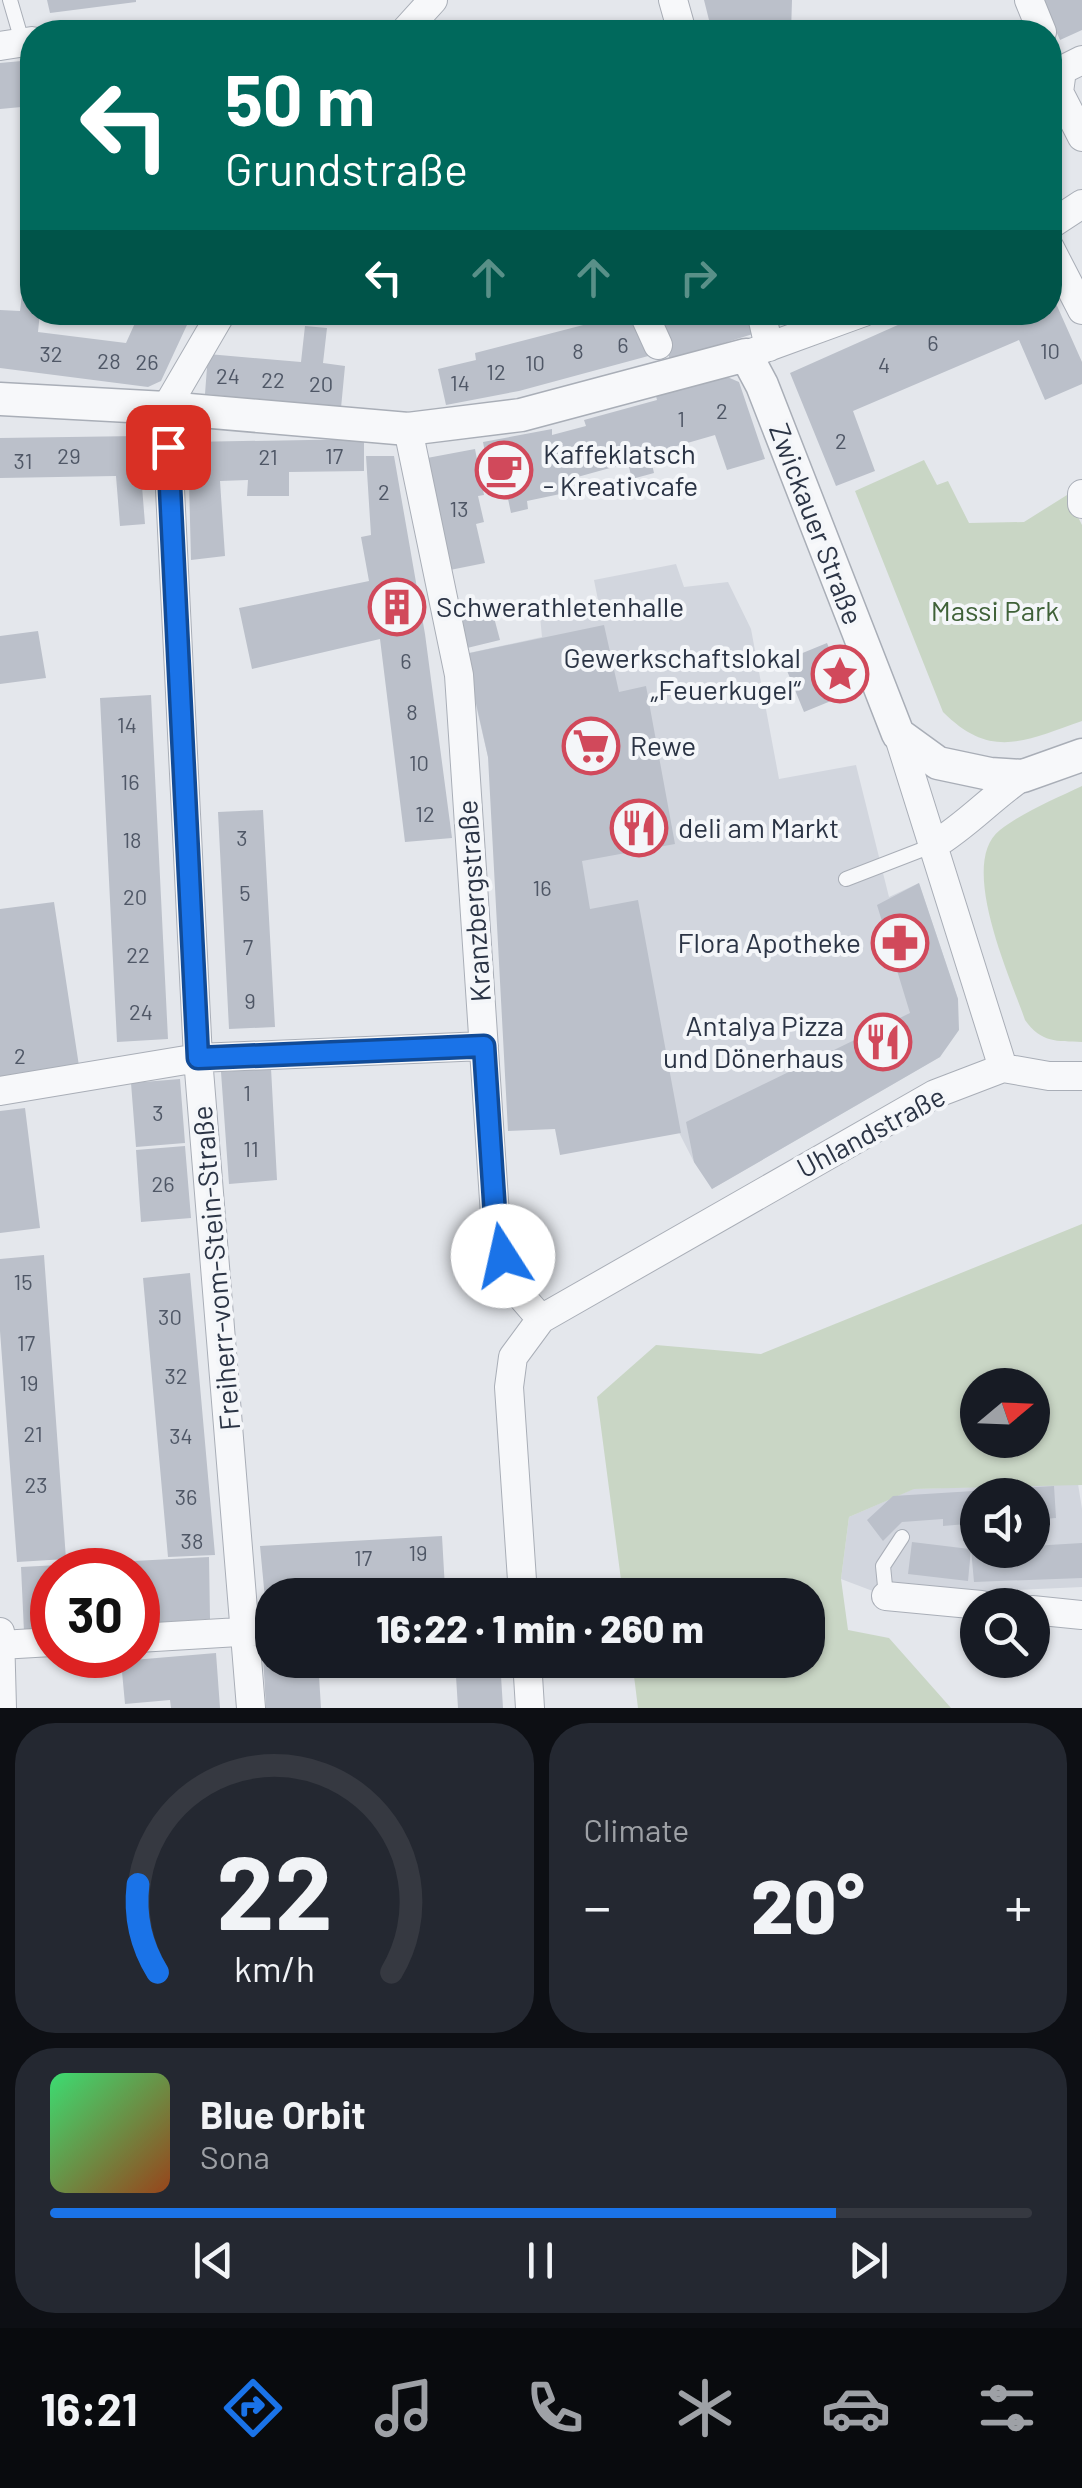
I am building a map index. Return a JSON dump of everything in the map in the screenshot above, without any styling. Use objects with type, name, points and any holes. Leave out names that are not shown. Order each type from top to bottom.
[{"type":"street","points":[[1062,77],[1082,137]]},
{"type":"street","points":[[1062,271],[1082,310]]},
{"type":"street","points":[[166,408],[214,325]]},
{"type":"street","points":[[649,325],[658,346]]},
{"type":"street","points":[[758,351],[760,325]]},
{"type":"street","points":[[0,399],[166,408],[408,429],[521,416],[758,351],[829,325]]},
{"type":"street","name":"Zwickauer Straße","points":[[758,351],[762,386],[898,734]]},
{"type":"street","name":"Freiherr-vom-Stein-Straße","points":[[166,408],[198,1058],[255,1585]]},
{"type":"street","name":"Kranzbergstraße","points":[[408,429],[459,675],[496,1230],[510,1282],[541,1319]]},
{"type":"street","points":[[1082,494],[1082,504]]},
{"type":"street","points":[[898,734],[938,763],[990,774],[1024,776]]},
{"type":"street","points":[[898,734],[1002,1068],[1049,1076],[1082,1076]]},
{"type":"street","points":[[934,846],[1024,776],[1082,755]]},
{"type":"street","points":[[0,1091],[198,1058],[484,1046]]},
{"type":"street","name":"Uhlandstraße","points":[[541,1319],[935,1094],[1002,1068]]},
{"type":"street","points":[[522,1578],[508,1387],[514,1356],[541,1319]]},
{"type":"street","points":[[886,1596],[960,1603]]},
{"type":"street","points":[[1050,1612],[1082,1615]]},
{"type":"street","points":[[160,1637],[255,1631]]},
{"type":"street","points":[[0,1632],[2,1708]]},
{"type":"street","points":[[1,1645],[30,1643]]},
{"type":"street","name":"Freiherr-vom-Stein-Straße","points":[[251,1708],[255,1674]]},
{"type":"street","points":[[528,1678],[530,1708]]},
{"type":"lane","points":[[10,0],[18,42]]},
{"type":"lane","points":[[846,879],[934,846]]},
{"type":"lane","points":[[886,1596],[883,1566],[902,1537]]},
{"type":"shaded area","points":[[676,564],[684,587],[728,582],[751,629],[779,779],[856,765],[889,897],[919,883],[958,999],[940,1057],[712,1189],[694,1162],[488,757],[464,654],[542,637],[540,616],[599,605],[594,580]]},
{"type":"shaded area","points":[[1078,1484],[1082,1509],[1082,1587],[960,1588],[960,1593],[886,1596],[841,1579],[849,1517],[913,1489],[960,1488],[960,1568],[1050,1568],[1050,1485]]},
{"type":"green space","name":"Massi Park","points":[[924,460],[937,485],[948,481],[969,523],[1024,522],[1067,495],[1082,525],[1082,721],[1026,739],[994,741],[978,737],[943,712],[855,491]]},
{"type":"green space","points":[[1082,786],[1082,1042],[1057,1041],[1043,1037],[1025,1020],[991,922],[984,868],[988,846],[1000,830]]},
{"type":"green space","points":[[1082,1224],[1082,1485],[1050,1486],[1050,1478],[960,1478],[960,1488],[914,1489],[849,1517],[841,1579],[848,1630],[889,1638],[951,1708],[638,1708],[634,1678],[825,1678],[825,1578],[621,1578],[597,1397],[656,1345],[761,1354]]},
{"type":"building","points":[[47,0],[136,0],[136,2],[50,13]]},
{"type":"building","points":[[704,0],[792,0],[791,20],[709,20]]},
{"type":"building","points":[[1042,0],[1082,0],[1082,30],[1062,39],[1062,20],[1051,20]]},
{"type":"building","points":[[20,61],[20,107],[0,109],[0,63]]},
{"type":"building","points":[[0,310],[20,311],[20,325],[39,325],[38,332],[126,343],[134,325],[187,325],[161,381],[148,387],[0,368]]},
{"type":"building","points":[[1062,317],[1082,362],[1082,384],[1045,400],[1019,340],[853,411],[875,471],[836,486],[790,373],[898,325],[1062,325]]},
{"type":"building","points":[[583,325],[642,325],[652,355],[519,391],[446,405],[438,369],[476,360],[475,353]]},
{"type":"building","points":[[659,325],[754,325],[756,333],[670,360]]},
{"type":"building","points":[[305,326],[327,328],[323,363],[345,366],[341,408],[205,394],[208,354],[301,362]]},
{"type":"building","points":[[725,376],[739,382],[765,459],[727,470],[715,435],[670,448],[672,454],[651,460],[654,473],[632,479],[628,463],[563,481],[565,493],[527,501],[528,509],[511,513],[507,494],[493,497],[483,442],[552,429],[552,435],[586,426],[584,420]]},
{"type":"building","points":[[138,436],[145,524],[120,526],[116,476],[0,478],[0,438]]},
{"type":"building","points":[[364,439],[364,471],[289,472],[289,496],[247,496],[248,480],[220,481],[225,556],[191,560],[188,442]]},
{"type":"building","points":[[475,449],[484,495],[478,496],[484,522],[476,524],[485,563],[450,570],[427,458]]},
{"type":"building","points":[[366,456],[394,456],[425,634],[452,838],[405,842],[380,639],[252,669],[239,608],[369,581],[361,537],[371,535]]},
{"type":"building","points":[[492,610],[500,640],[463,649],[455,619]]},
{"type":"building","points":[[604,625],[619,692],[646,686],[675,844],[582,861],[590,909],[638,900],[681,1133],[560,1155],[555,1129],[508,1131],[488,757],[465,654]]},
{"type":"building","points":[[38,631],[46,678],[0,684],[0,636]]},
{"type":"building","points":[[827,643],[848,694],[804,712],[783,661]]},
{"type":"building","points":[[151,695],[168,1039],[117,1042],[100,698]]},
{"type":"building","points":[[263,810],[275,1027],[229,1029],[218,812]]},
{"type":"building","points":[[919,883],[958,999],[959,1030],[940,1057],[712,1189],[694,1162],[686,1122],[910,1013],[877,905]]},
{"type":"building","points":[[54,902],[79,1066],[0,1078],[0,909]]},
{"type":"building","points":[[271,1068],[277,1180],[229,1184],[221,1072]]},
{"type":"building","points":[[180,1079],[185,1143],[136,1147],[131,1083]]},
{"type":"building","points":[[25,1108],[40,1228],[0,1233],[0,1111]]},
{"type":"building","points":[[185,1146],[191,1218],[141,1222],[136,1150]]},
{"type":"building","points":[[44,1255],[65,1548],[30,1548],[30,1561],[17,1562],[0,1331],[0,1259]]},
{"type":"building","points":[[190,1273],[215,1555],[168,1557],[143,1278]]},
{"type":"building","points":[[1050,1486],[1054,1486],[1056,1518],[1050,1518]]},
{"type":"building","points":[[960,1492],[960,1525],[943,1526],[943,1519],[902,1522],[883,1541],[867,1520],[893,1496]]},
{"type":"building","points":[[442,1536],[444,1578],[263,1578],[260,1546]]},
{"type":"building","points":[[912,1542],[960,1548],[960,1568],[969,1568],[968,1581],[908,1574]]},
{"type":"building","points":[[1082,1543],[1082,1578],[974,1582],[973,1568],[1050,1568],[1050,1545]]},
{"type":"building","points":[[209,1557],[210,1619],[160,1622],[160,1560]]},
{"type":"building","points":[[21,1567],[30,1567],[30,1632],[24,1632]]},
{"type":"building","points":[[216,1653],[220,1708],[171,1708],[170,1700],[125,1704],[123,1678],[160,1678],[160,1658]]},
{"type":"building","points":[[264,1678],[319,1678],[321,1708],[266,1708]]},
{"type":"building","points":[[456,1678],[501,1678],[503,1708],[458,1708]]},
{"type":"place","name":"Kaffeklatsch - Kreativcafe","points":[[504,470]]},
{"type":"place","name":"Schwerathletenhalle","points":[[397,607]]},
{"type":"place","name":"Gewerkschaftslokal „Feuerkugel“","points":[[840,674]]},
{"type":"place","name":"Rewe","points":[[591,746]]},
{"type":"place","name":"deli am Markt","points":[[639,828]]},
{"type":"place","name":"Flora Apotheke","points":[[900,943]]},
{"type":"place","name":"Antalya Pizza und Dönerhaus","points":[[883,1042]]},
{"type":"route","points":[[168,447],[198,1058],[484,1046],[496,1230],[503,1256]]}]
